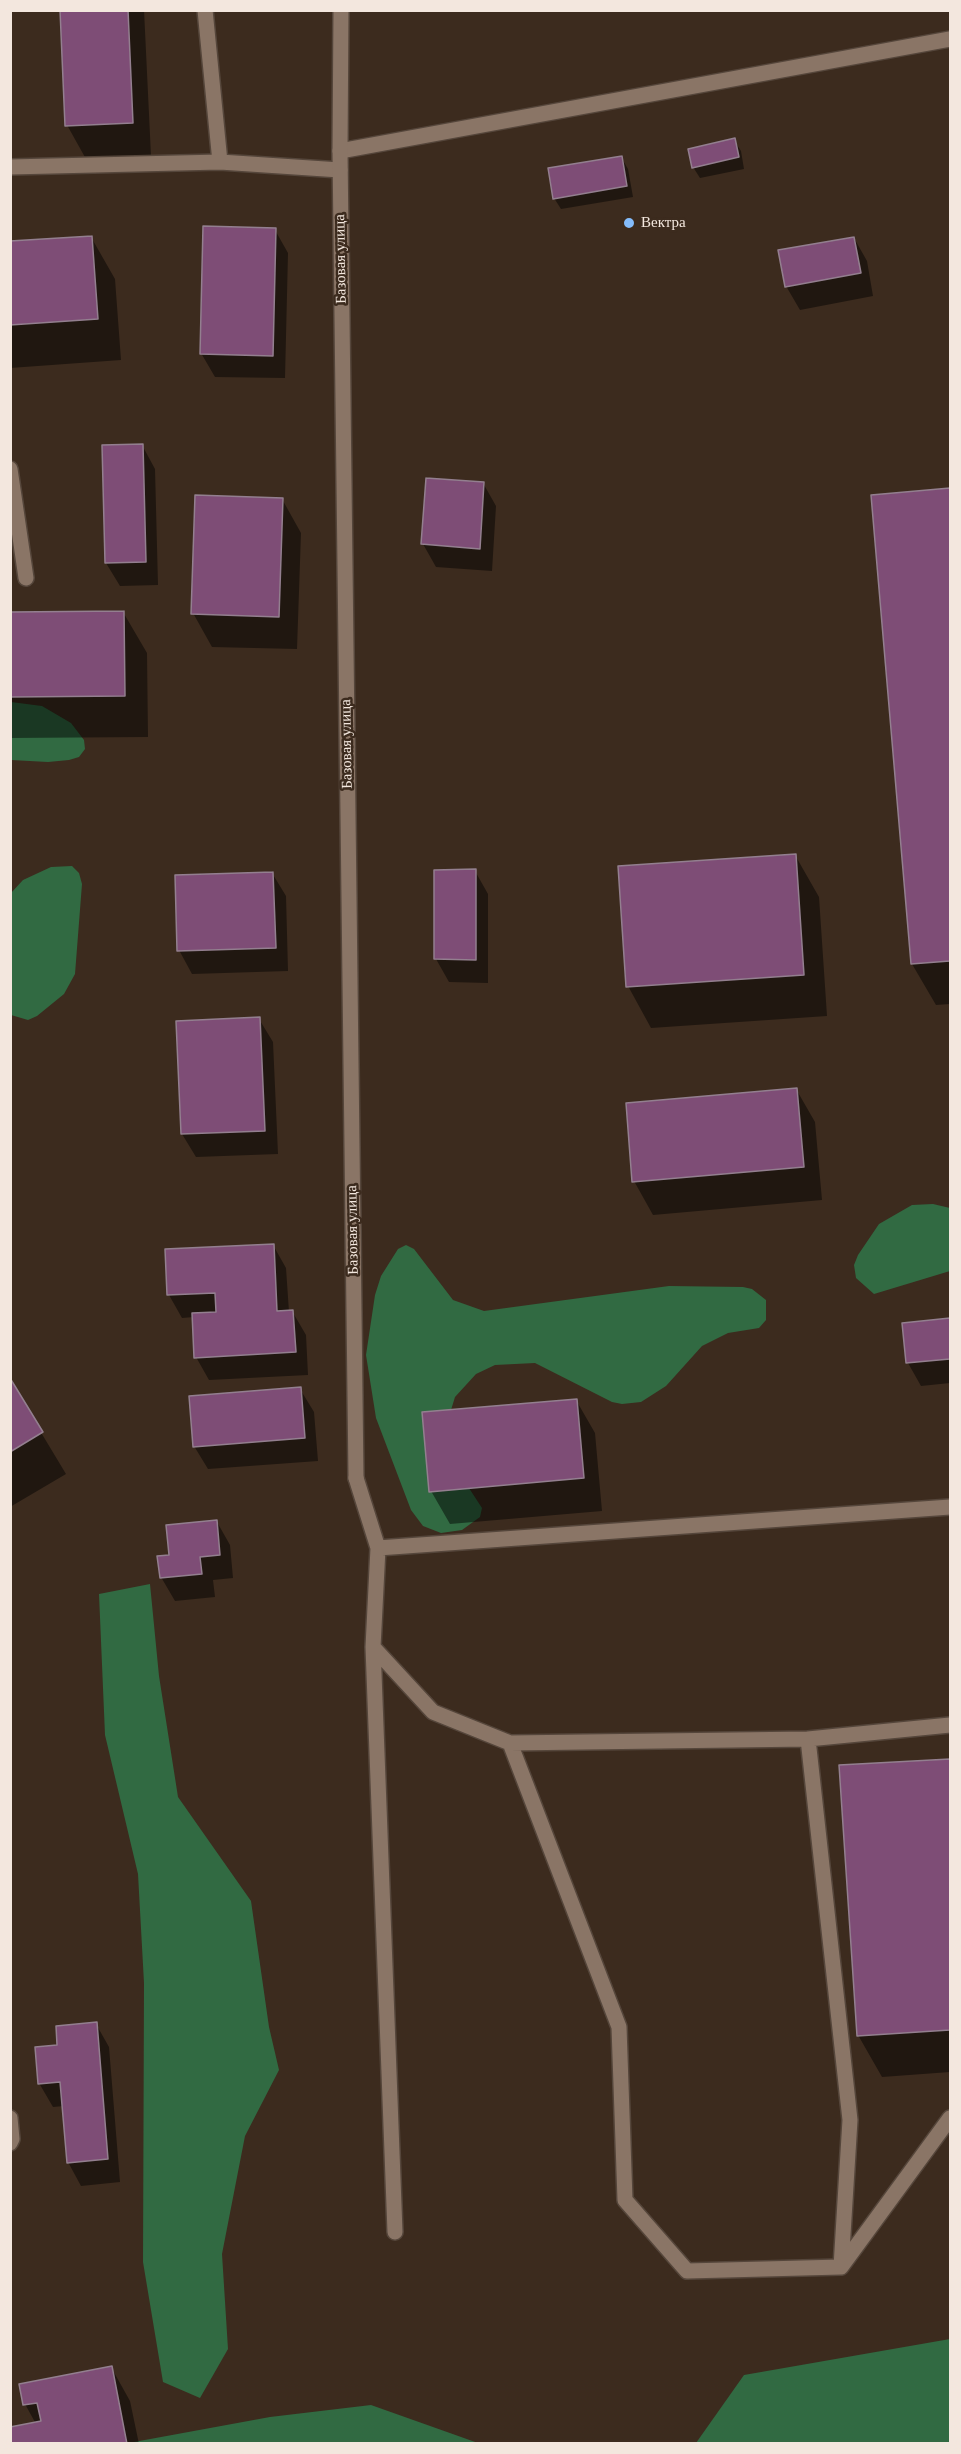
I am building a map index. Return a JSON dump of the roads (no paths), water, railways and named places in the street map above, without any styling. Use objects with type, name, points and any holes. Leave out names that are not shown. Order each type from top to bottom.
[{"type":"street","points":[[205,10],[220,162]]},
{"type":"street","name":"Базовая улица","points":[[341,10],[340,170],[356,1478],[378,1548]]},
{"type":"street","points":[[340,151],[951,39]]},
{"type":"street","points":[[10,167],[220,162],[340,170]]},
{"type":"street","points":[[10,469],[26,578]]},
{"type":"street","points":[[395,2232],[373,1647],[378,1548],[951,1507]]},
{"type":"street","points":[[373,1647],[433,1712],[510,1743],[808,1739],[951,1725]]},
{"type":"street","points":[[808,1739],[850,2120],[841,2267]]},
{"type":"street","points":[[510,1743],[619,2027],[625,2200],[687,2271],[841,2267]]},
{"type":"street","points":[[10,2118],[12,2139],[10,2144]]},
{"type":"street","points":[[841,2267],[951,2118]]},
{"type":"place","name":"Вектра","points":[[629,223]]}]
